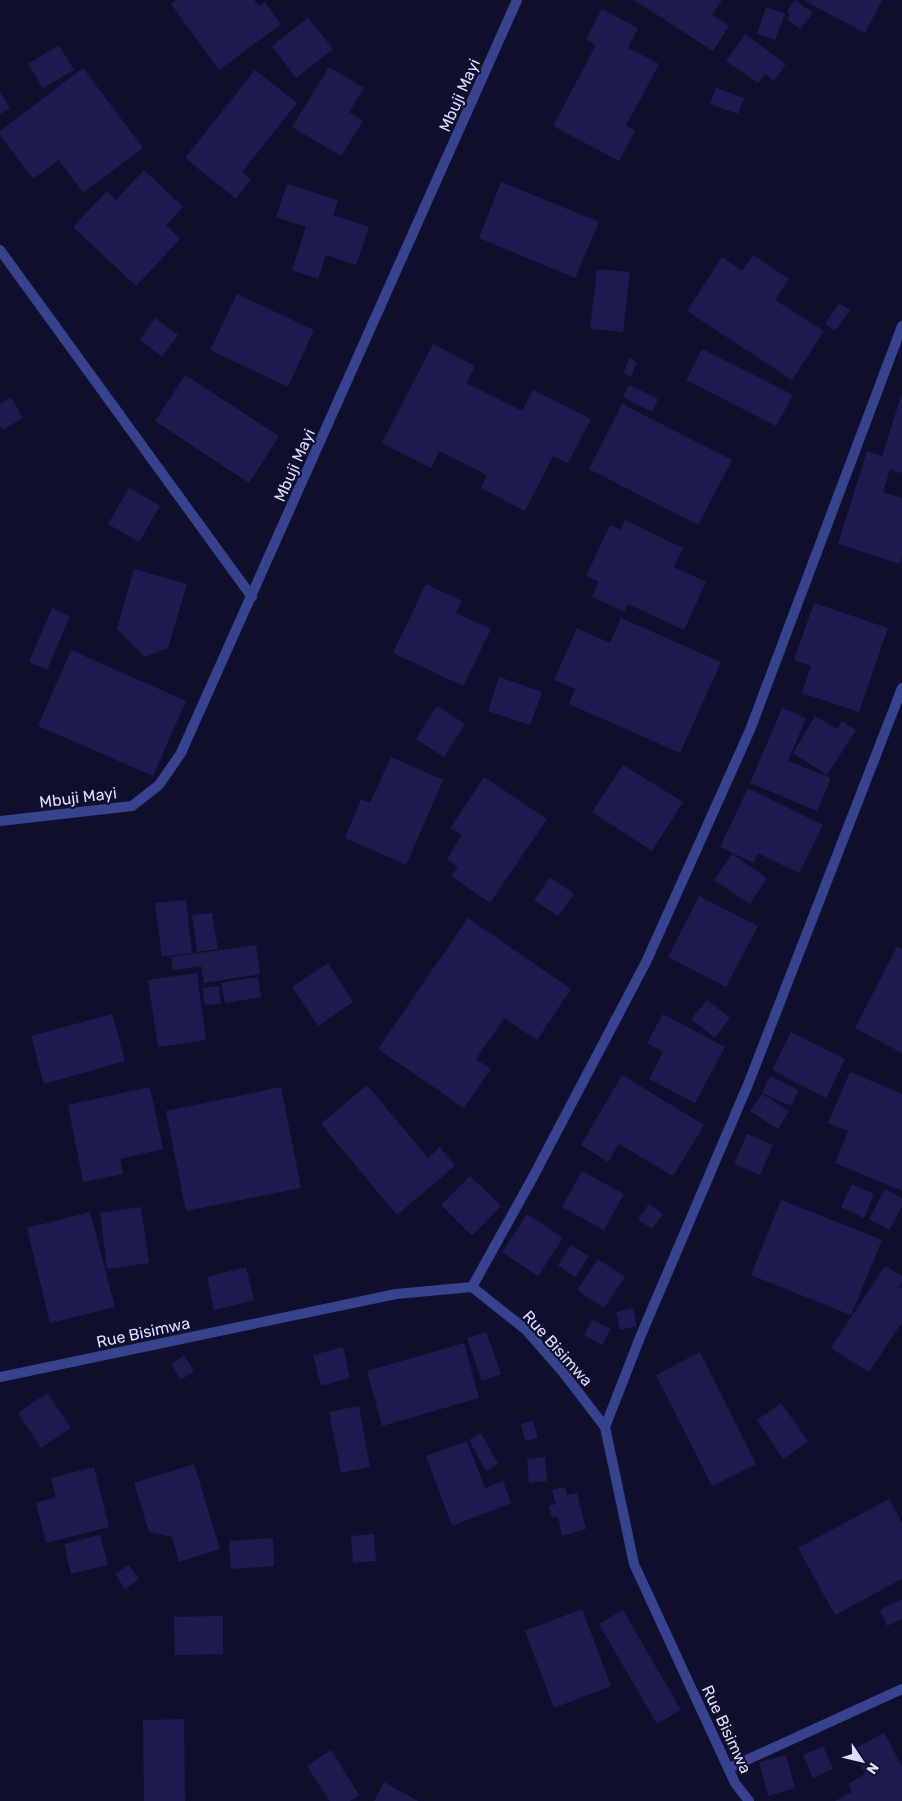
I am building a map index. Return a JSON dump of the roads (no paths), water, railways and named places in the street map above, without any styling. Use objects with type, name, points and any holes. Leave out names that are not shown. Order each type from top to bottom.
[{"type":"street","name":"Mbuji Mayi","points":[[0,821],[132,806],[159,784],[181,753],[517,0]]},
{"type":"street","points":[[0,250],[252,597]]},
{"type":"street","points":[[472,1287],[538,1169],[646,960],[742,748],[902,326]]},
{"type":"street","points":[[605,1427],[641,1335],[750,1082],[902,688]]},
{"type":"street","name":"Rue Bisimwa","points":[[0,1377],[396,1294],[472,1287],[525,1329],[562,1371],[605,1427],[634,1564],[735,1783],[749,1801]]},
{"type":"street","points":[[729,1768],[902,1690]]}]
